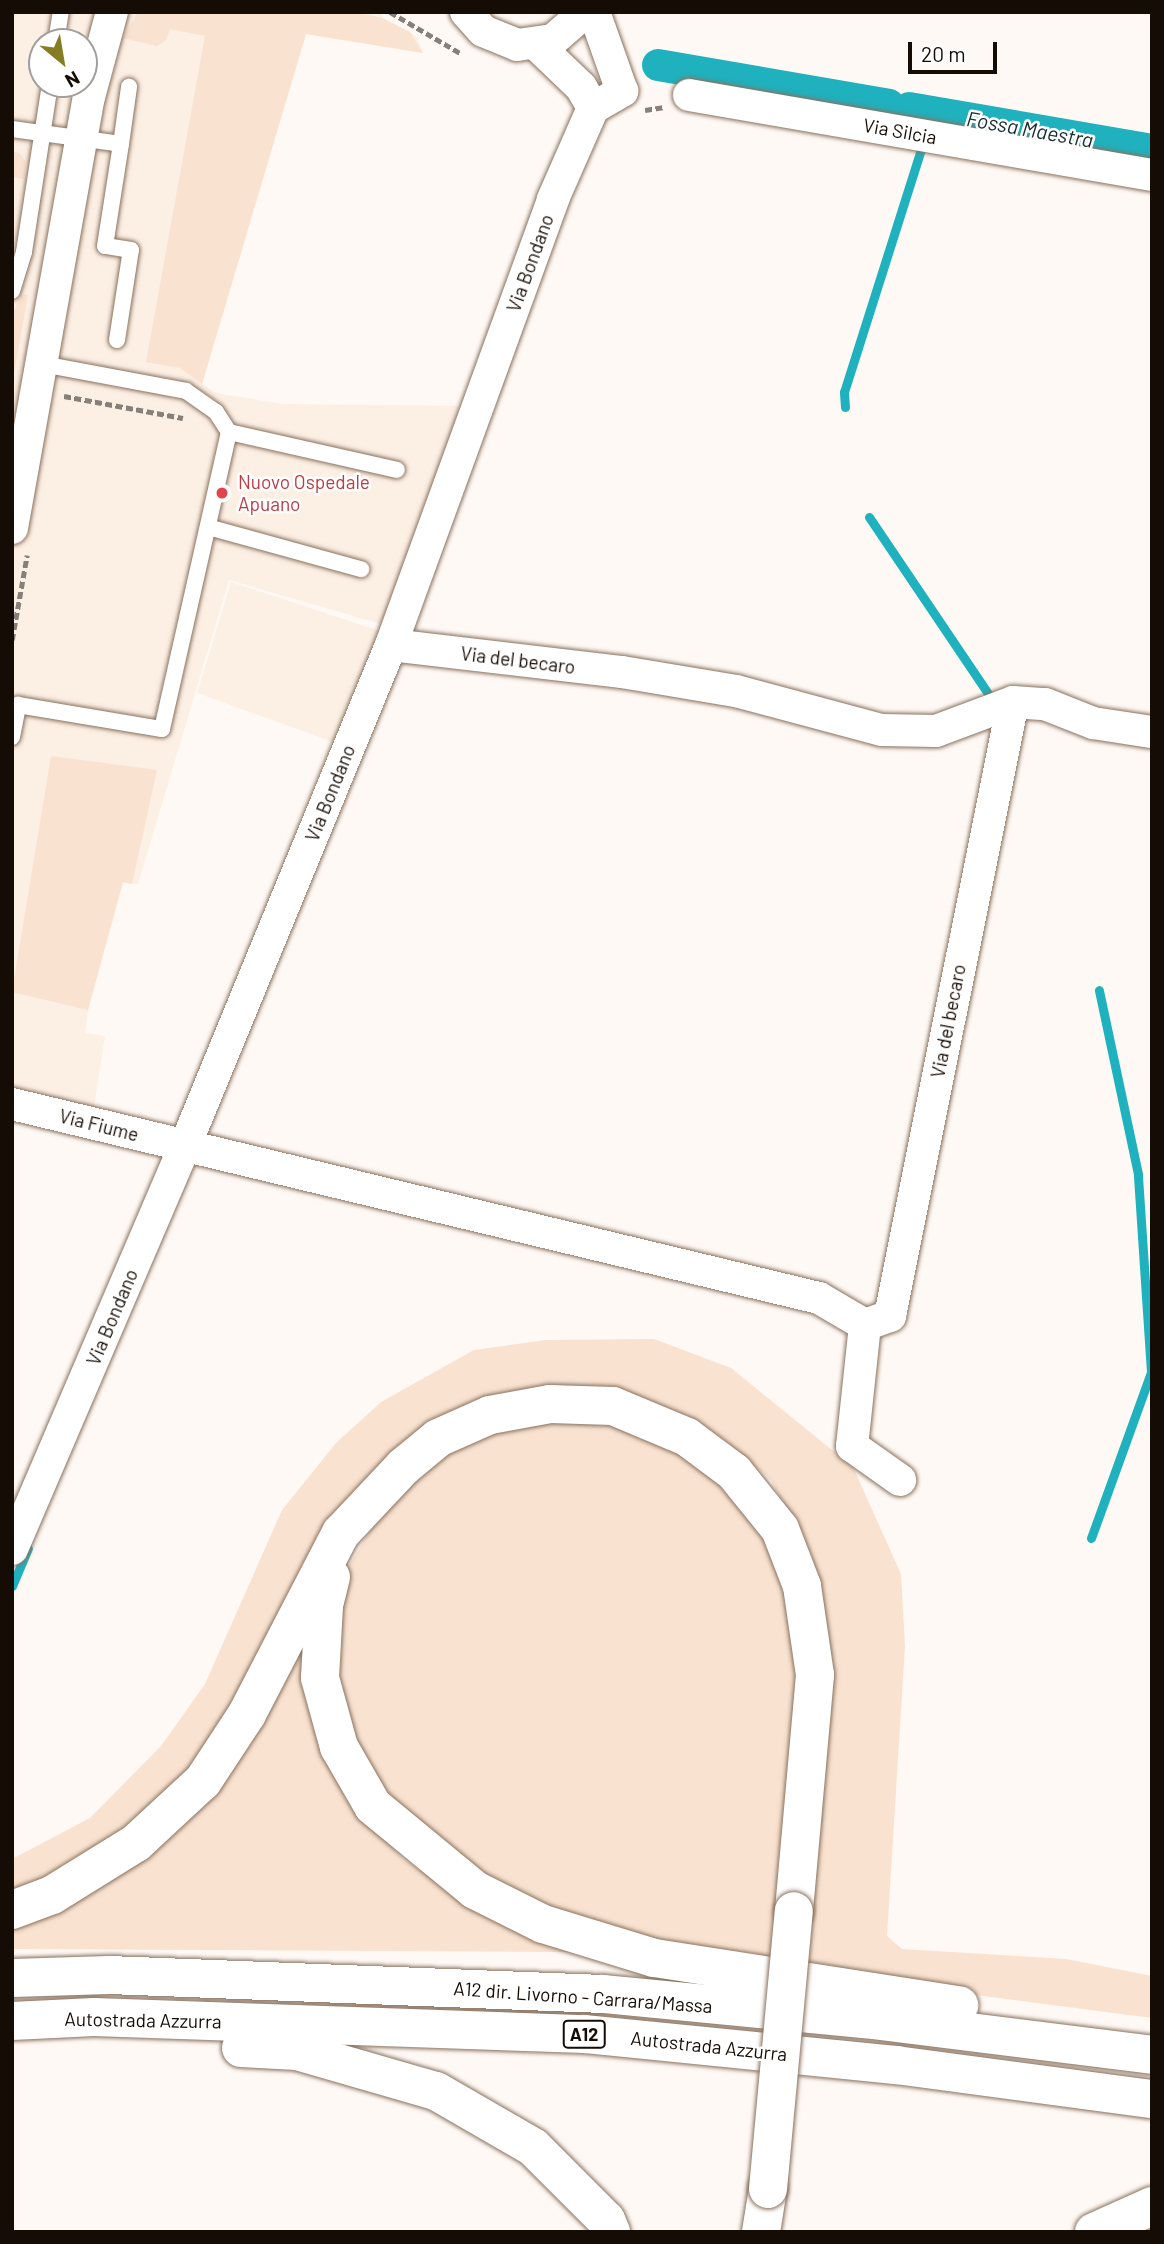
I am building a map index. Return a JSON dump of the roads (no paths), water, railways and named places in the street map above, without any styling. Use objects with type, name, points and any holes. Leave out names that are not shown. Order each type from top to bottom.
[{"type":"highway","points":[[12,1910],[52,1895],[136,1843],[203,1781],[247,1714],[341,1533],[403,1467],[438,1438],[490,1415],[550,1404],[613,1406],[687,1437],[734,1472],[780,1529],[802,1586],[815,1675],[768,2189],[761,2232]]},
{"type":"highway","points":[[341,1533],[324,1606],[320,1678],[339,1747],[373,1806],[475,1890],[543,1924],[654,1958],[1006,2012],[1152,2049]]},
{"type":"highway","name":"A12 dir. Livorno - Carrara/Massa","points":[[12,1978],[109,1975],[603,1994],[865,2019],[1152,2055]]},
{"type":"highway","name":"Autostrada Azzurra","points":[[12,2021],[94,2017],[584,2034],[896,2065],[1152,2099]]},
{"type":"highway","points":[[12,2026],[114,2039],[297,2051],[436,2091],[533,2147],[606,2220],[611,2232]]},
{"type":"highway","points":[[1094,2232],[1152,2206]]},
{"type":"street","points":[[98,64],[112,12]]},
{"type":"street","points":[[461,14],[499,40],[536,44],[569,30],[585,12]]},
{"type":"street","points":[[536,44],[581,87],[593,108],[622,91],[594,12]]},
{"type":"street","name":"Via Silcia","points":[[689,95],[1152,175]]},
{"type":"street","points":[[12,528],[89,98]]},
{"type":"street","name":"Via Bondano","points":[[12,1549],[185,1146],[391,645],[555,194],[593,108]]},
{"type":"street","name":"Via del becaro","points":[[391,645],[622,672],[736,691],[882,730],[936,730],[1013,702],[1045,704],[1093,723],[1152,732]]},
{"type":"street","name":"Via del becaro","points":[[866,1325],[890,1316],[1013,702]]},
{"type":"street","name":"Via Fiume","points":[[12,1104],[819,1298],[866,1325]]},
{"type":"street","points":[[866,1325],[852,1446],[901,1480]]},
{"type":"lane","points":[[117,340],[131,250],[105,246],[129,87]]},
{"type":"lane","points":[[12,290],[24,252],[48,98]]},
{"type":"lane","points":[[12,129],[121,144]]},
{"type":"lane","points":[[42,364],[186,391],[216,412],[229,432],[397,470]]},
{"type":"lane","points":[[12,737],[18,705],[162,729],[229,432]]},
{"type":"lane","points":[[208,527],[361,569]]},
{"type":"waterway","name":"Fossa Maestra","points":[[658,65],[889,105]]},
{"type":"waterway","name":"Fossa Maestra","points":[[909,108],[1152,150]]},
{"type":"waterway","points":[[845,407],[844,392],[921,149]]},
{"type":"waterway","points":[[869,517],[991,698]]},
{"type":"waterway","points":[[1091,1538],[1151,1372],[1138,1174],[1099,990]]},
{"type":"waterway","points":[[12,1586],[28,1548]]},
{"type":"place","name":"Nuovo Ospedale Apuano","points":[[222,493]]}]
